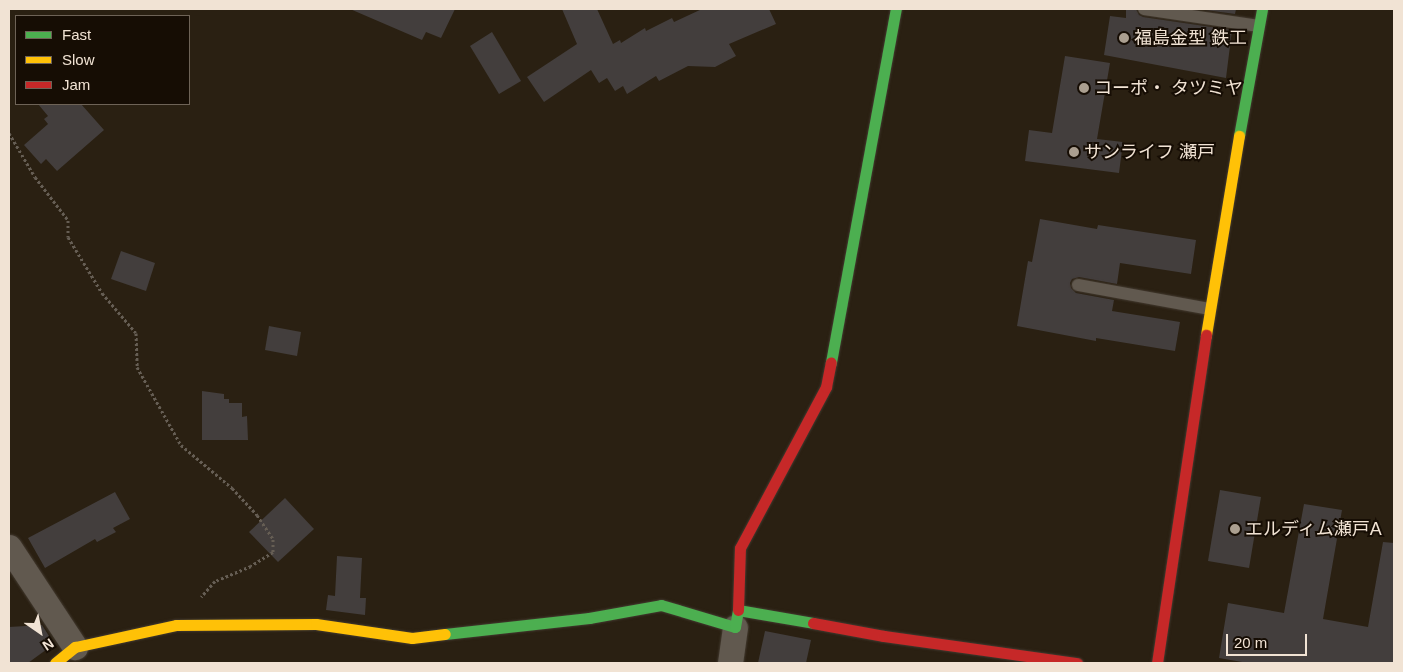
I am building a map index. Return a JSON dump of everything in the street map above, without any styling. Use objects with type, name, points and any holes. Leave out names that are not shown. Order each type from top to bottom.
[{"type":"street","points":[[730,663],[736,619],[740,548],[826,387],[896,9]]},
{"type":"street","points":[[1157,663],[1210,309],[1262,9]]},
{"type":"street","points":[[9,547],[75,647]]},
{"type":"street","points":[[55,663],[75,647],[176,625],[316,624],[412,638],[589,618],[661,605],[736,619],[884,636],[1077,663]]},
{"type":"lane","points":[[1144,9],[1259,26]]},
{"type":"lane","points":[[1078,285],[1210,309]]},
{"type":"path","points":[[9,132],[35,177],[68,220],[68,237],[102,293],[136,332],[137,367],[181,445],[232,488],[257,516],[273,539],[274,552],[252,566],[215,581],[176,625]]},
{"type":"building","points":[[350,9],[455,9],[441,38],[426,32],[422,40]]},
{"type":"building","points":[[562,9],[597,9],[613,44],[620,40],[621,43],[645,28],[646,31],[672,18],[674,22],[702,9],[769,9],[776,24],[729,44],[736,56],[715,67],[688,66],[659,81],[656,76],[627,94],[623,86],[615,91],[607,78],[599,83],[591,70],[544,102],[527,77],[577,44]]},
{"type":"building","points":[[1126,9],[1136,9],[1139,15],[1143,17],[1232,30],[1226,78],[1104,55],[1110,16],[1126,18]]},
{"type":"building","points":[[1198,9],[1236,9],[1235,14]]},
{"type":"building","points":[[492,32],[521,81],[499,94],[470,46]]},
{"type":"building","points":[[1065,56],[1110,63],[1097,139],[1123,142],[1119,173],[1025,161],[1029,130],[1052,133]]},
{"type":"building","points":[[39,105],[82,105],[104,130],[57,171],[46,159],[41,164],[24,145],[48,124],[44,119],[48,116]]},
{"type":"building","points":[[1040,219],[1097,229],[1098,225],[1196,240],[1191,274],[1120,263],[1117,284],[1079,277],[1072,279],[1070,283],[1071,288],[1076,293],[1114,300],[1112,311],[1180,322],[1175,351],[1096,338],[1096,341],[1017,326],[1028,261],[1032,262]]},
{"type":"building","points":[[121,251],[155,263],[146,291],[111,279]]},
{"type":"building","points":[[269,326],[301,332],[297,356],[265,350]]},
{"type":"building","points":[[202,391],[224,394],[224,399],[229,399],[229,403],[242,403],[242,417],[247,416],[248,440],[202,440]]},
{"type":"building","name":"エルディム瀬戸A","points":[[1220,490],[1261,497],[1249,568],[1208,561]]},
{"type":"building","points":[[115,492],[130,519],[113,528],[116,532],[97,542],[95,539],[45,568],[28,538]]},
{"type":"building","points":[[285,498],[314,529],[278,562],[249,532]]},
{"type":"building","points":[[1304,504],[1342,510],[1323,619],[1368,627],[1383,542],[1394,543],[1394,663],[1248,663],[1219,658],[1228,603],[1284,613]]},
{"type":"building","points":[[337,556],[362,558],[360,598],[366,598],[365,615],[326,610],[328,595],[335,596]]},
{"type":"building","points":[[42,625],[54,644],[28,663],[9,663],[9,627]]},
{"type":"building","points":[[765,631],[811,640],[806,663],[758,663]]},
{"type":"traffic: fast","points":[[831,362],[896,9]]},
{"type":"traffic: fast","points":[[1239,136],[1262,9]]},
{"type":"traffic: fast","points":[[445,634],[589,618],[661,605],[735,627],[738,610],[813,623]]},
{"type":"traffic: slow","points":[[1206,335],[1239,136]]},
{"type":"traffic: slow","points":[[55,663],[75,647],[176,625],[316,624],[412,638],[445,634]]},
{"type":"traffic: jam","points":[[1157,663],[1206,335]]},
{"type":"traffic: jam","points":[[738,610],[740,548],[826,387],[831,362]]},
{"type":"traffic: jam","points":[[813,623],[884,636],[1077,663]]},
{"type":"place","name":"福島金型 鉄工","points":[[1124,38]]},
{"type":"place","name":"コーポ・ タツミヤ","points":[[1084,88]]},
{"type":"place","name":"サンライフ 瀬戸","points":[[1074,152]]},
{"type":"place","name":"エルディム瀬戸A","points":[[1235,529]]}]
